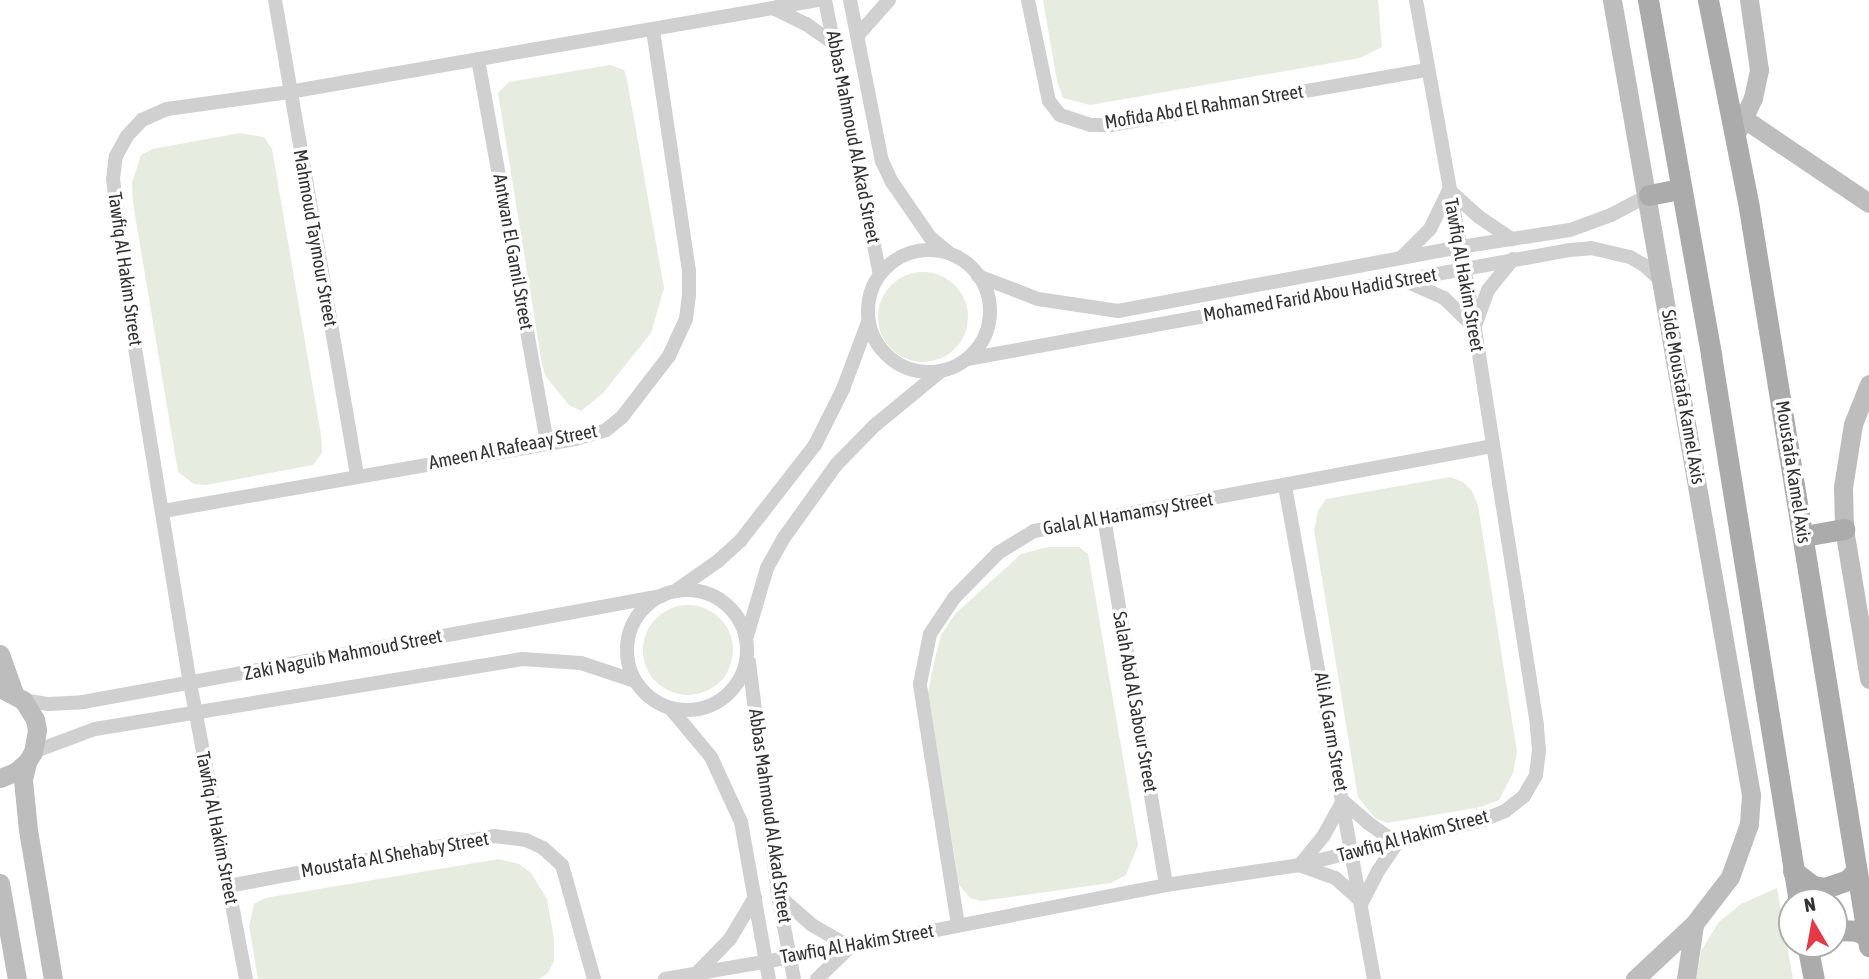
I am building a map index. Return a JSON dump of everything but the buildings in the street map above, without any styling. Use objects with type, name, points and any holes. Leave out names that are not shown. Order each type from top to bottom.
[{"type":"main road","points":[[1647,0],[1713,369],[1796,888]]},
{"type":"main road","name":"Moustafa Kamel Axis","points":[[1708,0],[1737,121],[1868,941]]},
{"type":"main road","points":[[1649,195],[1681,189]]},
{"type":"main road","points":[[1804,536],[1844,530]]},
{"type":"main road","points":[[1793,871],[1813,886],[1825,888],[1848,880],[1856,871]]},
{"type":"main road","points":[[1848,931],[1857,931],[1868,941]]},
{"type":"main road","points":[[1811,958],[1814,979]]},
{"type":"street","name":"Mahmoud Taymour Street","points":[[275,0],[357,475]]},
{"type":"street","name":"Tawfiq Al Hakim Street","points":[[246,979],[190,684],[115,205],[116,156],[127,136],[142,120],[167,109],[289,92],[653,30],[778,4],[819,0]]},
{"type":"street","name":"Abbas Mahmoud Al Akad Street","points":[[825,0],[880,275]]},
{"type":"street","name":"Abbas Mahmoud Al Akad Street","points":[[850,0],[883,162],[892,182],[930,237],[950,254]]},
{"type":"street","points":[[858,35],[889,0]]},
{"type":"street","name":"Mofida Abd El Rahman Street","points":[[1028,0],[1049,101],[1060,115],[1090,125],[1111,125],[1427,70]]},
{"type":"street","name":"Tawfiq Al Hakim Street","points":[[665,979],[850,947],[1166,885],[1300,865],[1463,826],[1505,810],[1524,796],[1536,775],[1539,750],[1537,725],[1475,328],[1416,0]]},
{"type":"street","name":"Side Moustafa Kamel Axis","points":[[1612,0],[1649,195],[1751,795],[1749,824],[1742,851],[1730,877],[1694,924],[1635,979]]},
{"type":"street","points":[[1749,0],[1759,70],[1758,85],[1737,121],[1869,203]]},
{"type":"street","points":[[778,4],[835,44]]},
{"type":"street","name":"Ameen Al Rafeaay Street","points":[[163,511],[593,435],[622,417],[669,356],[686,319],[689,271],[653,30]]},
{"type":"street","name":"Antwan El Gamil Street","points":[[478,59],[547,444]]},
{"type":"street","points":[[1399,259],[1430,229],[1449,190],[1479,217],[1512,239]]},
{"type":"street","name":"Mohamed Farid Abou Hadid Street","points":[[978,276],[1038,299],[1118,311],[1591,223],[1649,195]]},
{"type":"street","name":"Mohamed Farid Abou Hadid Street","points":[[967,359],[1405,281],[1513,259],[1591,248],[1614,251],[1644,265],[1663,283]]},
{"type":"street","points":[[667,594],[705,592],[720,599],[742,622],[748,645],[740,681],[717,703],[703,709],[671,709],[645,694],[635,681],[629,668],[628,639],[640,613],[667,594],[701,574],[741,540],[815,445],[844,388],[868,322],[870,296],[880,275],[891,264],[919,251],[950,254],[978,276],[988,296],[989,319],[982,341],[967,359],[941,371],[922,372],[903,367],[887,356],[875,340],[868,322]]},
{"type":"street","points":[[1405,281],[1444,298],[1475,328],[1488,290],[1513,259]]},
{"type":"street","name":"Abbas Mahmoud Al Akad Street","points":[[794,979],[778,895],[748,645],[767,568],[783,540],[836,465],[874,426],[941,371]]},
{"type":"street","points":[[1869,384],[1853,424],[1843,487],[1844,530],[1869,674]]},
{"type":"street","name":"Galal Al Hamamsy Street","points":[[958,925],[920,684],[930,634],[954,598],[998,553],[1034,531],[1493,446]]},
{"type":"street","name":"Ali Al Garm Street","points":[[1285,486],[1374,979]]},
{"type":"street","name":"Salah Abd Al Sabour Street","points":[[1104,519],[1166,885]]},
{"type":"street","name":"Zaki Naguib Mahmoud Street","points":[[12,694],[49,704],[73,703],[190,684],[667,594]]},
{"type":"street","points":[[0,654],[12,694],[30,709],[37,730],[23,780],[27,831],[53,979]]},
{"type":"street","name":"Zaki Naguib Mahmoud Street","points":[[30,757],[79,733],[522,659],[580,663],[635,681]]},
{"type":"street","name":"Abbas Mahmoud Al Akad Street","points":[[671,709],[711,757],[741,822],[769,979]]},
{"type":"street","points":[[0,778],[15,772],[30,757]]},
{"type":"street","points":[[1343,801],[1397,843],[1362,902],[1335,878],[1300,865],[1324,835],[1343,801]]},
{"type":"street","name":"Moustafa Al Shehaby Street","points":[[228,886],[494,836],[526,840],[543,848],[562,865],[594,979]]},
{"type":"street","points":[[0,883],[17,979]]},
{"type":"street","points":[[778,895],[811,925],[850,947],[817,979]]},
{"type":"street","points":[[710,979],[695,975],[730,939],[755,897]]},
{"type":"street","points":[[1686,979],[1694,924]]},
{"type":"shaded area","points":[[1043,0],[1378,0],[1382,47],[1360,58],[1090,105],[1063,98],[1057,81]]},
{"type":"shaded area","points":[[610,65],[624,70],[627,80],[664,288],[651,333],[603,393],[581,411],[569,405],[546,377],[542,364],[498,93],[509,82]]},
{"type":"shaded area","points":[[240,133],[264,137],[272,149],[322,453],[313,465],[206,485],[194,484],[178,472],[133,203],[132,183],[141,155],[152,149]]},
{"type":"shaded area","points":[[923,272],[940,275],[955,285],[965,300],[968,317],[965,334],[955,349],[940,359],[923,362],[906,359],[891,349],[881,334],[878,317],[881,300],[891,285],[906,275]]},
{"type":"shaded area","points":[[1450,477],[1463,482],[1472,491],[1478,505],[1517,752],[1513,773],[1499,800],[1481,807],[1387,823],[1375,818],[1358,797],[1314,530],[1318,511],[1326,499]]},
{"type":"shaded area","points":[[1048,547],[1079,547],[1088,554],[1138,845],[1126,875],[1111,883],[981,901],[970,898],[959,885],[928,693],[941,635],[955,614],[1021,554]]},
{"type":"shaded area","points":[[688,605],[705,608],[720,618],[730,633],[733,650],[730,667],[720,682],[705,692],[688,695],[671,692],[656,682],[646,667],[643,650],[646,633],[656,618],[671,608]]},
{"type":"shaded area","points":[[499,859],[519,864],[531,873],[547,899],[554,939],[554,961],[548,973],[539,979],[258,979],[249,926],[254,904],[265,898]]},
{"type":"shaded area","points":[[1777,888],[1778,958],[1789,958],[1793,979],[1696,979],[1701,951],[1719,922],[1741,904]]}]
